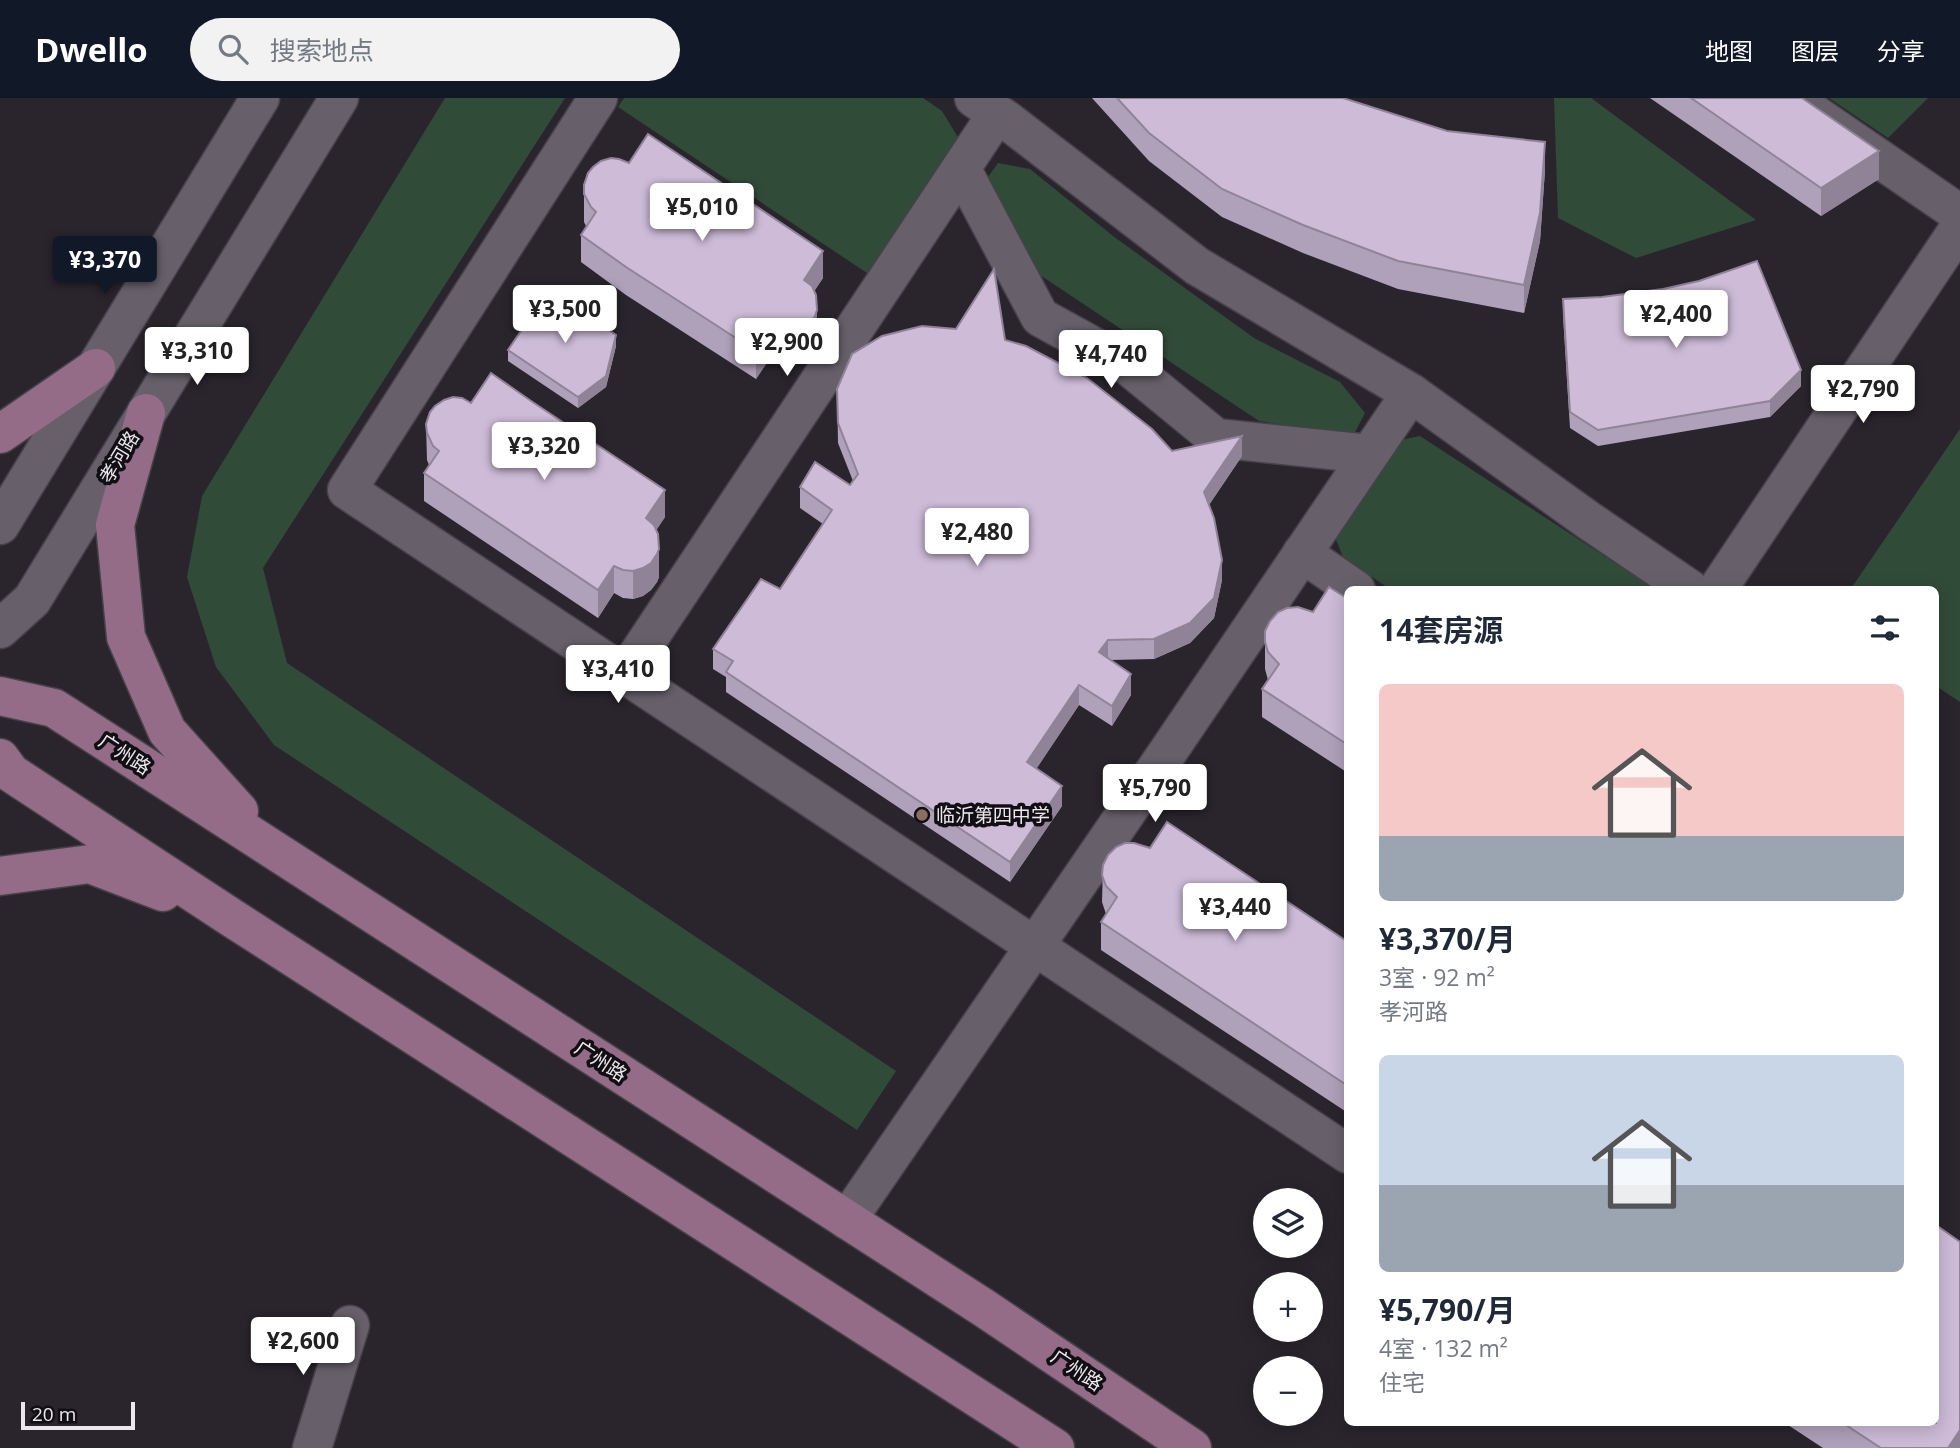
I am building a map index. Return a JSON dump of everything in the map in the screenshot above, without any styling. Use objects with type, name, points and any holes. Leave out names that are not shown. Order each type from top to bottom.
[{"type":"main road","points":[[0,434],[96,368]]},
{"type":"main road","points":[[146,413],[115,525],[126,637],[167,731],[273,848]]},
{"type":"main road","name":"广州路","points":[[0,695],[54,708],[984,1307],[1192,1448]]},
{"type":"main road","points":[[0,758],[11,773],[1042,1444]]},
{"type":"main road","points":[[0,876],[90,864],[232,918]]},
{"type":"street","points":[[0,526],[260,98]]},
{"type":"street","name":"孝河路","points":[[0,629],[32,600],[339,98]]},
{"type":"street","points":[[598,98],[347,490],[1344,1151]]},
{"type":"street","points":[[1791,98],[1960,214]]},
{"type":"street","points":[[625,674],[961,169],[985,106],[1197,266],[1411,393],[1685,586]]},
{"type":"street","points":[[961,169],[1040,317],[1127,365],[1216,438],[1369,454]]},
{"type":"street","points":[[1720,586],[1960,227]]},
{"type":"street","points":[[847,1220],[1411,393]]},
{"type":"street","points":[[1302,553],[1350,586]]},
{"type":"street","points":[[312,1448],[350,1325]]},
{"type":"green space","points":[[445,98],[565,98],[263,568],[287,663],[896,1071],[857,1130],[274,745],[216,667],[187,577],[202,496]]},
{"type":"green space","points":[[624,98],[923,98],[942,111],[959,139],[870,275],[618,107]]},
{"type":"green space","points":[[1554,98],[1591,98],[1756,220],[1636,258],[1558,218]]},
{"type":"green space","points":[[1829,98],[1928,98],[1888,138]]},
{"type":"green space","points":[[998,163],[1030,169],[1113,236],[1254,338],[1340,382],[1365,413],[1353,436],[1259,421],[1034,271],[983,184]]},
{"type":"green space","points":[[1960,429],[1960,702],[1939,688],[1939,586],[1853,586]]},
{"type":"green space","points":[[1420,436],[1650,586],[1385,586],[1343,557],[1335,537],[1396,441]]},
{"type":"building","points":[[1117,98],[1343,98],[1447,131],[1545,142],[1540,213],[1524,285],[1398,261],[1303,225],[1222,189],[1149,133]]},
{"type":"building","points":[[1691,98],[1802,98],[1879,151],[1821,188]]},
{"type":"building","points":[[648,134],[823,251],[804,280],[812,286],[816,295],[817,310],[809,324],[790,333],[772,327],[756,351],[581,235],[596,212],[584,194],[588,173],[601,161],[611,158],[629,163]]},
{"type":"building","points":[[1757,261],[1801,370],[1770,401],[1598,430],[1570,412],[1563,299],[1663,289],[1699,281]]},
{"type":"building","points":[[994,269],[1005,340],[1026,346],[1087,378],[1152,429],[1172,451],[1242,436],[1204,492],[1214,518],[1222,560],[1214,598],[1190,623],[1154,639],[1108,640],[1099,652],[1131,674],[1112,706],[1079,685],[1027,762],[1062,786],[1010,862],[726,672],[733,661],[713,649],[761,579],[780,589],[832,510],[800,487],[815,462],[850,485],[858,474],[838,423],[837,389],[852,354],[882,336],[922,326],[956,329]]},
{"type":"building","points":[[549,290],[616,335],[606,376],[578,397],[508,350]]},
{"type":"building","points":[[491,373],[665,490],[646,518],[654,525],[658,534],[659,549],[651,563],[633,571],[614,566],[598,590],[424,473],[439,451],[433,446],[427,433],[426,424],[430,412],[444,400],[453,397],[471,403]]},
{"type":"building","points":[[1329,587],[1344,596],[1344,742],[1262,689],[1279,664],[1268,652],[1265,642],[1265,631],[1270,621],[1278,612],[1287,608],[1298,607],[1313,612]]},
{"type":"building","points":[[1167,822],[1344,939],[1344,1083],[1101,922],[1117,897],[1106,886],[1102,875],[1108,855],[1125,843],[1150,848]]},
{"type":"building","points":[[1939,1227],[1960,1242],[1960,1430],[1948,1448],[1881,1448],[1848,1426],[1939,1426]]},
{"type":"place","name":"临沂第四中学","points":[[922,815]]}]
